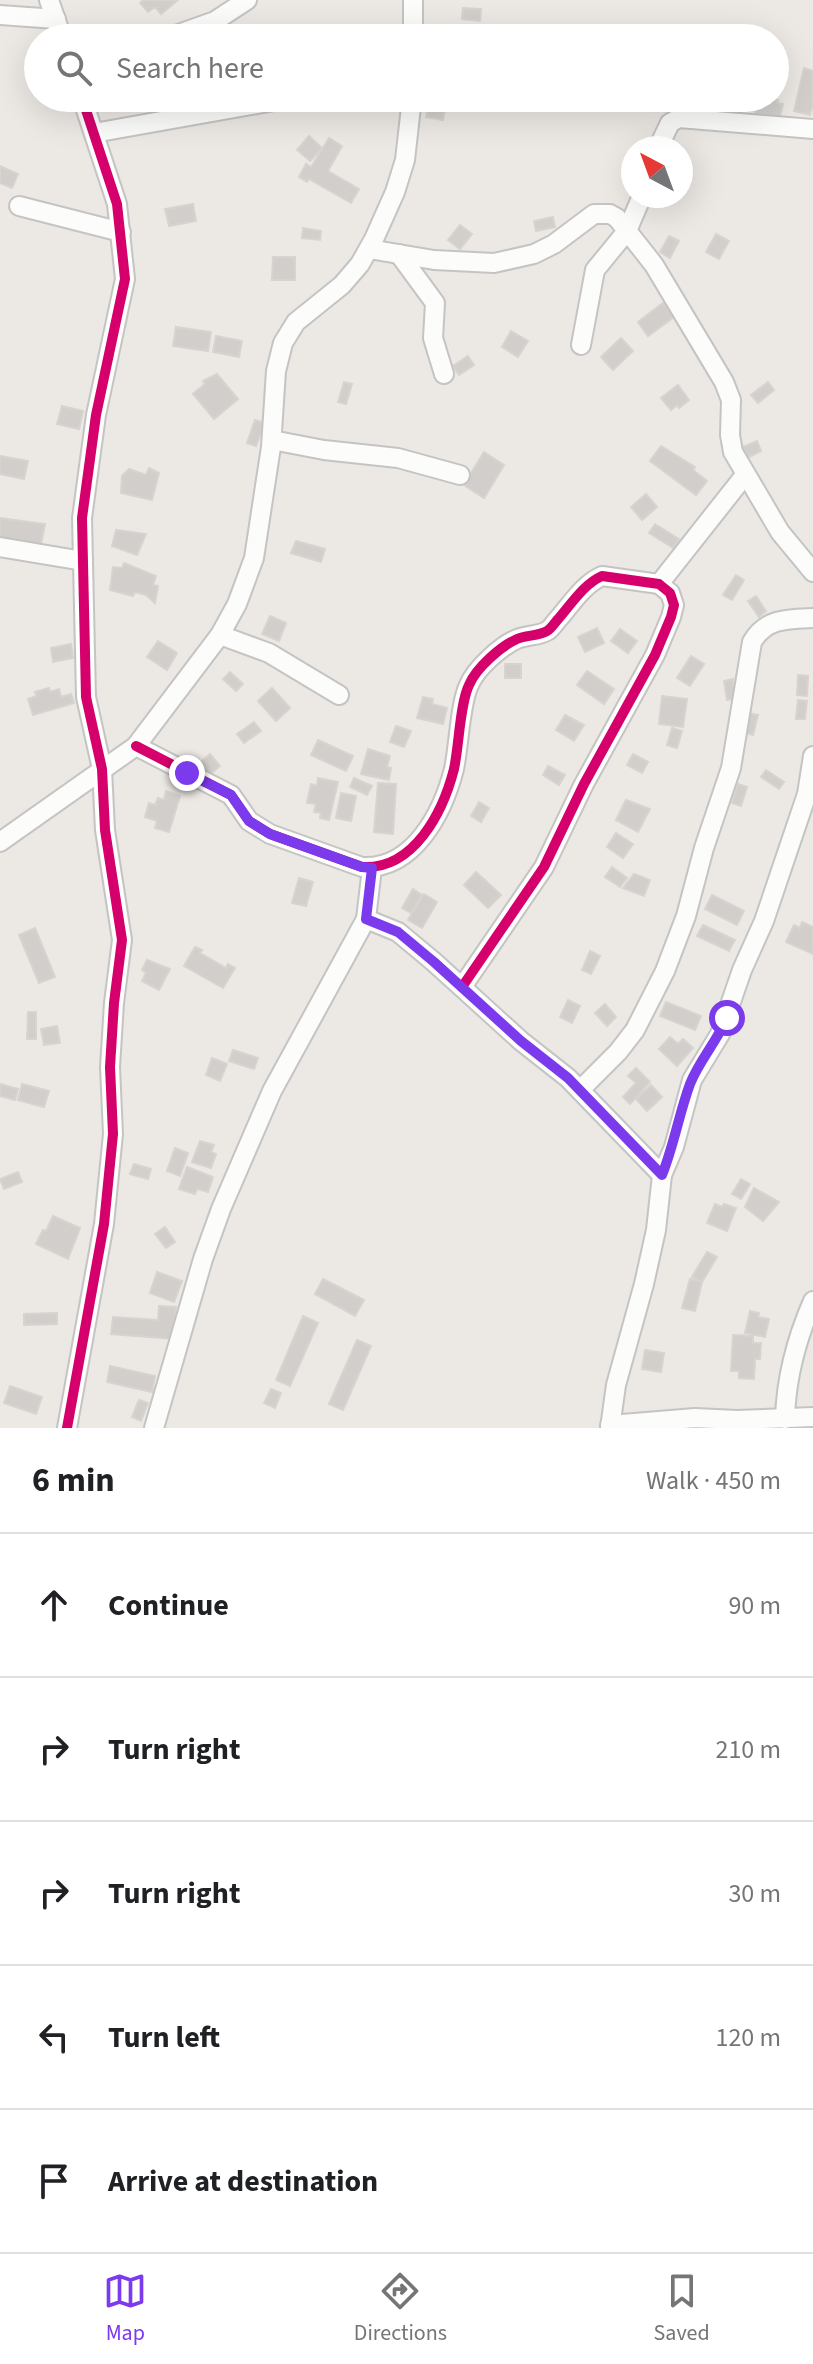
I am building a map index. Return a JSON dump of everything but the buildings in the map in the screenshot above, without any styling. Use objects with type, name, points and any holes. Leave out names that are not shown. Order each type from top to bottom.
[{"type":"street","points":[[49,0],[58,24]]},
{"type":"street","points":[[207,24],[247,0]]},
{"type":"street","points":[[413,0],[413,24]]},
{"type":"street","points":[[0,15],[56,19]]},
{"type":"street","points":[[67,1428],[104,1224],[113,1134],[110,1067],[114,1003],[122,940],[105,830],[102,769],[86,697],[82,518],[96,415],[125,279],[117,204],[87,112]]},
{"type":"street","points":[[94,133],[212,112]]},
{"type":"street","points":[[0,842],[13,836],[136,746],[220,635],[237,604],[254,558],[272,440],[276,371],[283,343],[296,322],[342,285],[369,249],[395,192],[405,160],[410,112]]},
{"type":"street","points":[[664,136],[670,123],[679,118],[813,129]]},
{"type":"street","points":[[19,206],[121,232]]},
{"type":"street","points":[[581,345],[595,270],[627,231],[637,208]]},
{"type":"street","points":[[369,249],[473,264],[521,259],[554,244],[594,214],[610,214],[617,218],[654,265],[724,382],[731,400],[733,452],[780,532],[813,572]]},
{"type":"street","points":[[399,254],[435,303],[433,338],[444,374]]},
{"type":"street","points":[[272,440],[324,450],[398,458],[460,475]]},
{"type":"street","points":[[659,584],[745,475]]},
{"type":"street","points":[[0,547],[83,561]]},
{"type":"street","points":[[136,746],[231,795],[249,821],[270,834],[372,868],[397,859],[415,846],[429,830],[453,771],[468,686],[477,672],[516,640],[547,631],[582,590],[598,577],[659,584],[670,593],[674,605],[655,655],[584,784],[544,867],[462,987]]},
{"type":"street","points":[[580,1090],[635,1030],[665,971],[686,916],[704,848],[731,768],[752,642],[757,634],[776,621],[813,618]]},
{"type":"street","points":[[220,635],[269,653],[339,695]]},
{"type":"street","points":[[813,756],[807,794],[764,921],[742,970],[720,1034],[692,1080],[674,1147],[662,1175],[656,1230],[616,1385],[610,1426],[695,1418],[736,1424],[813,1417]]},
{"type":"street","points":[[154,1428],[203,1259],[221,1209],[272,1091],[366,919],[372,868]]},
{"type":"street","points":[[366,919],[398,932],[462,987],[580,1090],[662,1175]]},
{"type":"street","points":[[785,1419],[785,1390],[790,1365],[813,1301]]},
{"type":"cycle path","points":[[67,1428],[104,1224],[113,1134],[110,1067],[114,1003],[122,940],[105,830],[102,769],[86,697],[82,518],[96,415],[125,279],[117,204],[87,112]]},
{"type":"cycle path","points":[[136,746],[231,795],[249,821],[270,834],[362,867],[380,865],[397,859],[411,849],[434,820],[454,769],[466,693],[472,678],[483,665],[511,642],[549,630],[584,589],[602,576],[659,584],[670,593],[674,605],[655,655],[584,784],[544,867],[462,987]]},
{"type":"route","points":[[187,773],[231,795],[249,821],[270,834],[372,868],[366,919],[398,932],[434,962],[521,1041],[568,1078],[662,1175],[674,1147],[692,1080],[712,1050],[727,1018]]}]
